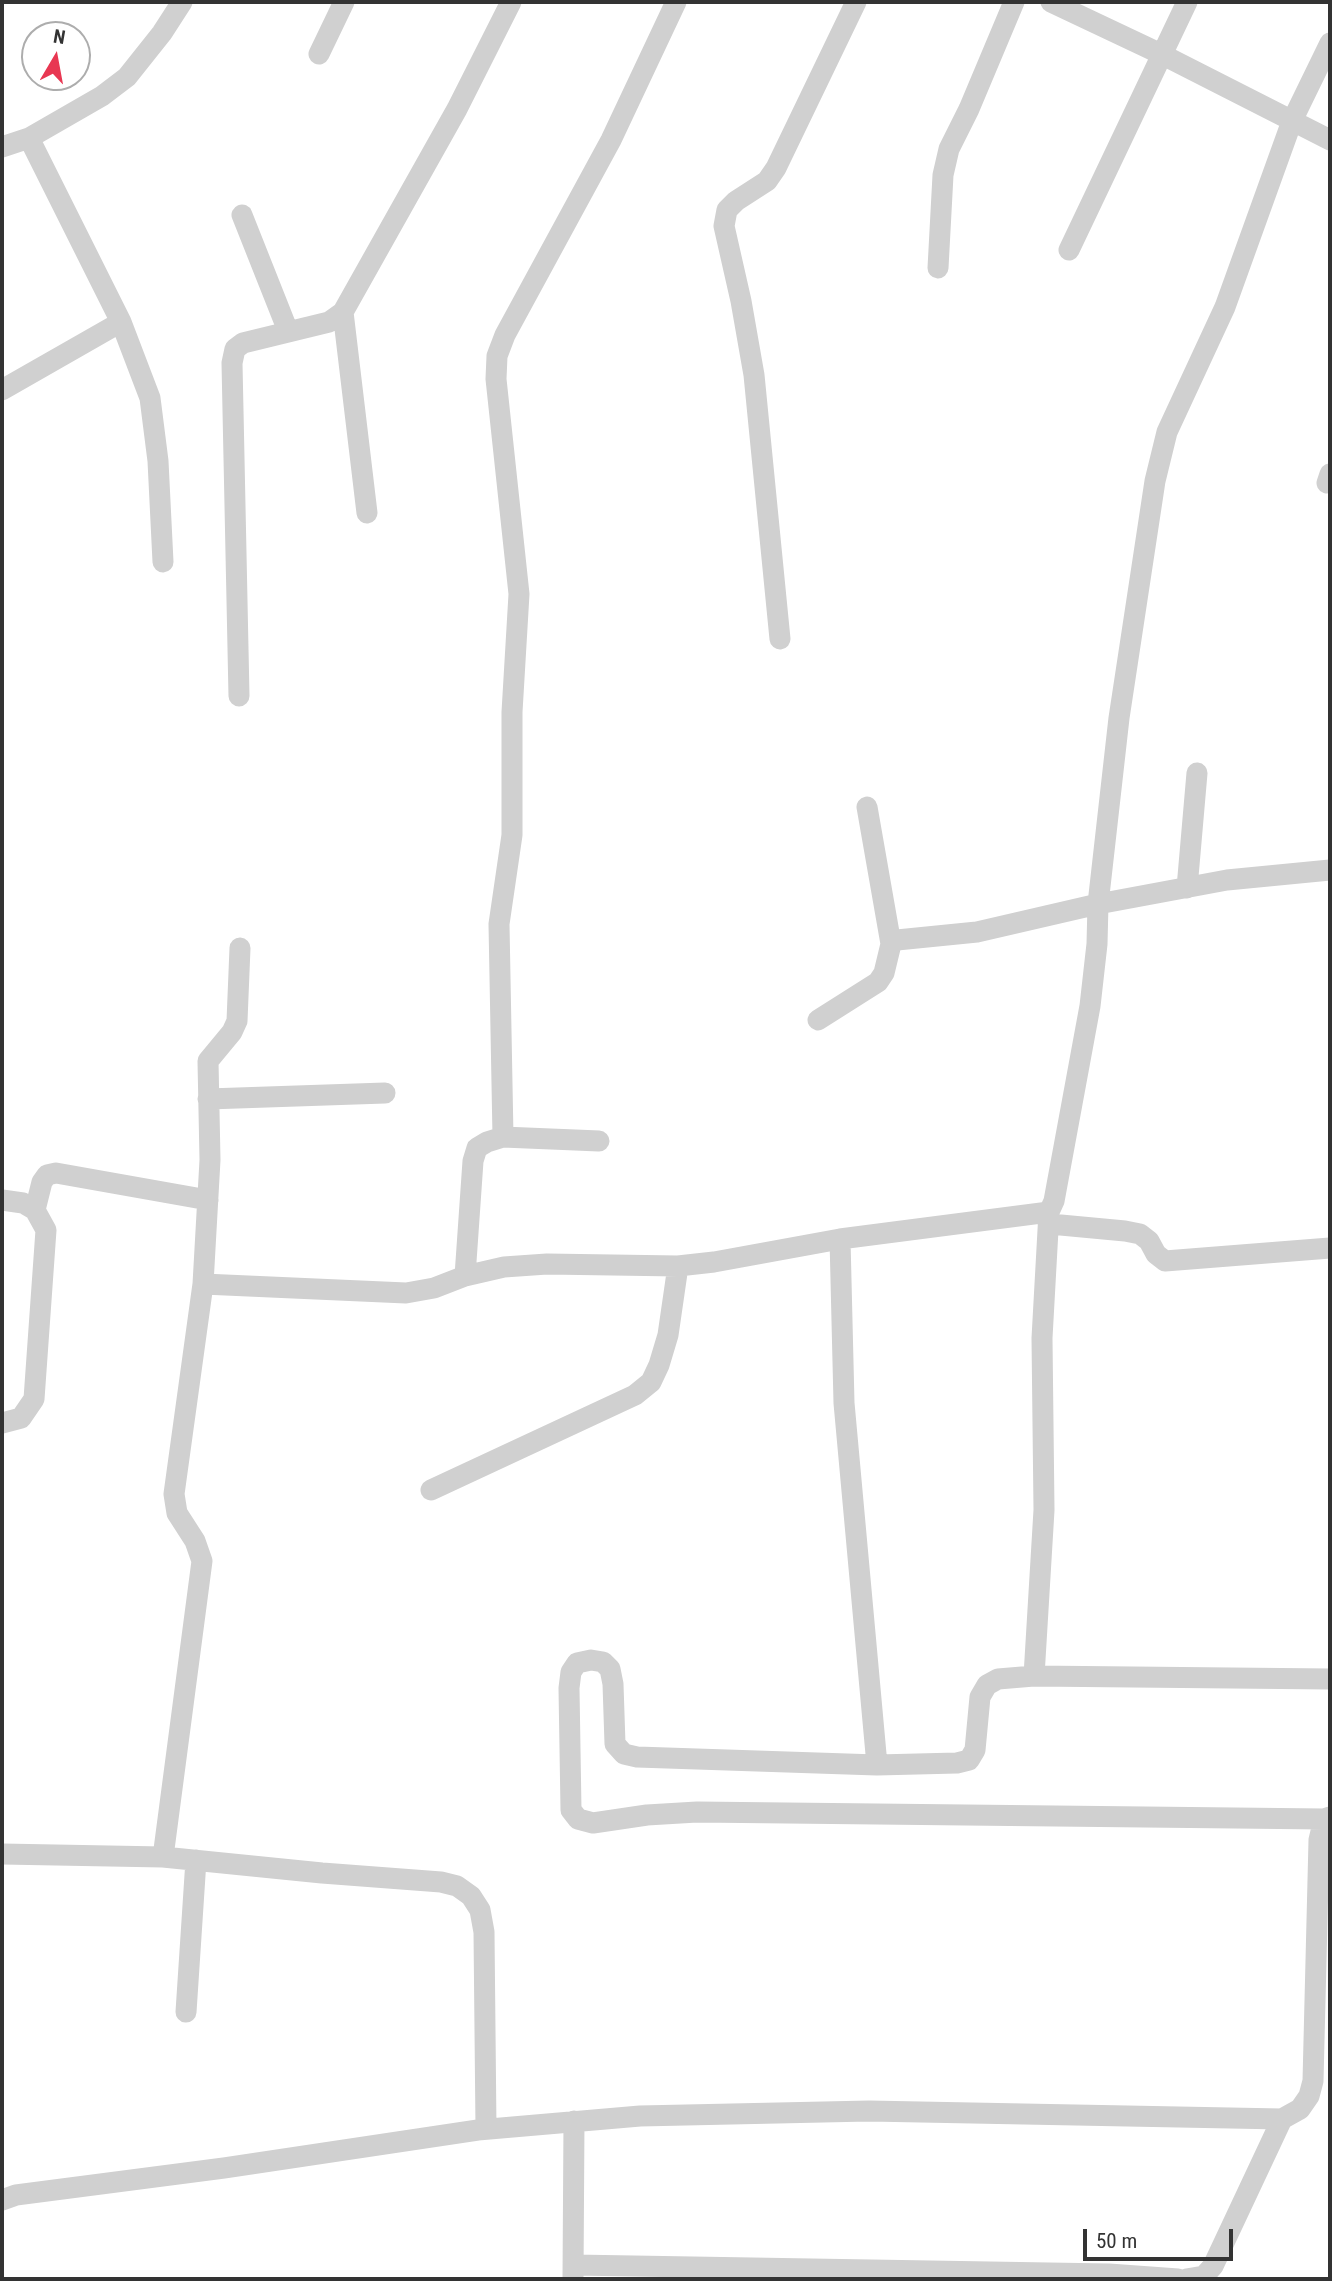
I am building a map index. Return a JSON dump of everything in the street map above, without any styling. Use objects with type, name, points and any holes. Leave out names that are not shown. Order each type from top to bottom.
[{"type":"street","points":[[2,147],[29,138],[102,96],[127,77],[162,33],[182,2]]},
{"type":"street","points":[[319,54],[344,2]]},
{"type":"street","points":[[239,696],[232,363],[234,349],[243,343],[329,322],[344,312],[457,109],[510,2]]},
{"type":"street","points":[[503,1137],[499,923],[512,835],[512,712],[519,594],[496,379],[497,356],[505,335],[611,140],[676,2]]},
{"type":"street","points":[[780,639],[754,375],[724,226],[727,210],[767,181],[776,168],[856,2]]},
{"type":"street","points":[[938,268],[943,175],[949,149],[969,109],[1014,2]]},
{"type":"street","points":[[1051,2],[1161,54],[1330,140]]},
{"type":"street","points":[[1069,250],[1187,2]]},
{"type":"street","points":[[1034,1676],[1044,1510],[1042,1338],[1049,1218],[1090,1006],[1097,944],[1098,904],[1119,718],[1155,481],[1167,432],[1225,307],[1292,121],[1330,43]]},
{"type":"street","points":[[29,138],[121,322],[150,398],[158,461],[163,562]]},
{"type":"street","points":[[242,215],[288,331]]},
{"type":"street","points":[[344,312],[367,513]]},
{"type":"street","points":[[2,390],[121,322]]},
{"type":"street","points":[[1187,888],[1197,773]]},
{"type":"street","points":[[818,1020],[877,982],[884,973],[891,944],[867,807]]},
{"type":"street","points":[[891,944],[908,937],[977,932],[1098,904],[1227,880],[1330,870]]},
{"type":"street","points":[[163,1857],[202,1560],[195,1541],[177,1513],[174,1494],[203,1284],[210,1160],[208,1060],[232,1032],[237,1021],[240,948]]},
{"type":"street","points":[[208,1099],[384,1093]]},
{"type":"street","points":[[465,1276],[473,1161],[477,1148],[503,1137],[599,1141]]},
{"type":"street","points":[[35,1210],[42,1182],[47,1175],[56,1173],[208,1200]]},
{"type":"street","points":[[2,1200],[23,1203],[35,1210],[46,1230],[34,1399],[21,1418],[2,1423]]},
{"type":"street","points":[[203,1284],[406,1293],[434,1288],[465,1276],[504,1267],[547,1264],[678,1266],[840,1239],[1049,1218],[1140,1234],[1165,1261],[1330,1248]]},
{"type":"street","points":[[840,1239],[844,1403],[877,1765]]},
{"type":"street","points":[[431,1490],[635,1395],[651,1382],[668,1335],[678,1266]]},
{"type":"street","points":[[2,2200],[16,2195],[224,2168],[486,2129],[640,2116],[869,2111],[1282,2119],[1300,2109],[1309,2096],[1313,2081],[1319,1840],[1327,1818],[697,1812],[648,1815],[593,1823],[578,1819],[571,1811],[569,1800],[569,1688],[571,1672],[577,1663],[591,1660],[603,1662],[610,1669],[615,1744],[624,1754],[637,1758],[877,1765],[957,1763],[969,1760],[975,1750],[980,1698],[987,1685],[998,1679],[1034,1676],[1330,1679]]},
{"type":"street","points":[[2,1854],[163,1857],[441,1882],[457,1886],[471,1896],[480,1910],[484,1932],[486,2129]]},
{"type":"street","points":[[186,2012],[196,1860]]},
{"type":"street","points":[[1186,2279],[1204,2276],[1213,2266],[1282,2119]]},
{"type":"street","points":[[574,2121],[573,2272],[1109,2274],[1178,2279]]}]
